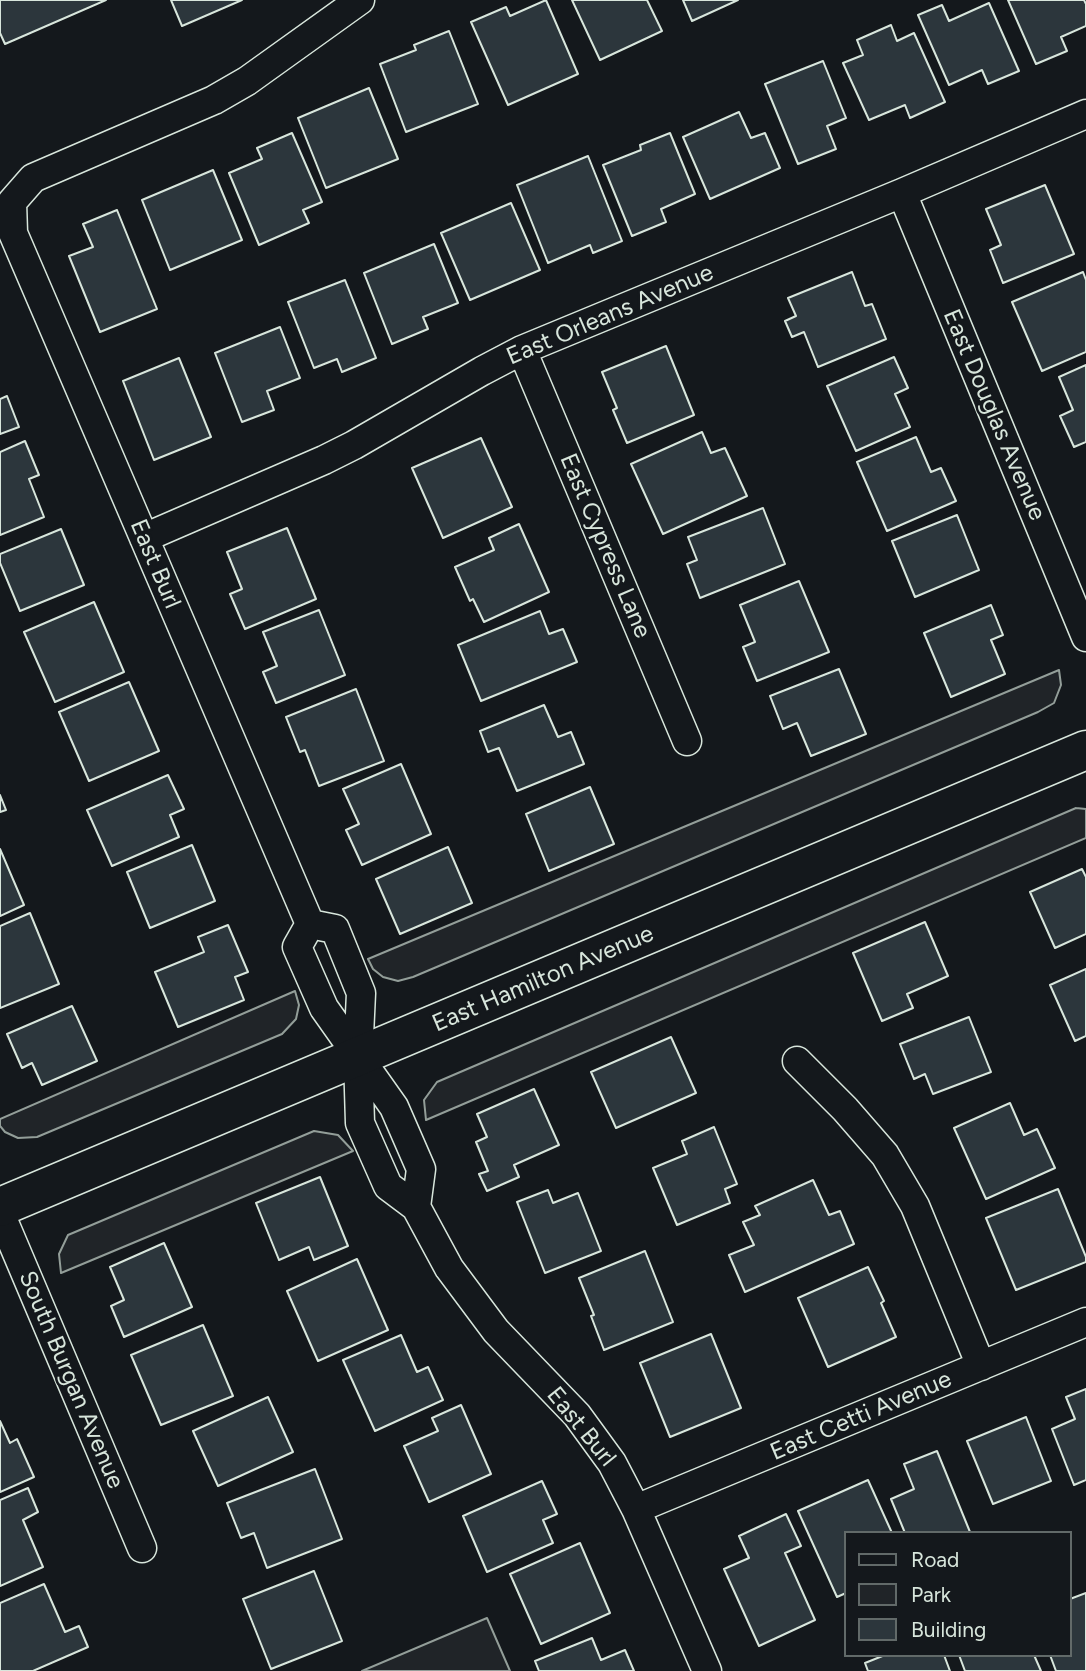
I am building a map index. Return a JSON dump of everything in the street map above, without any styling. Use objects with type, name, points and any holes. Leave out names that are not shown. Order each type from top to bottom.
[{"type":"street","name":"East Burl","points":[[360,0],[247,81],[214,100],[33,178],[12,202],[13,233],[310,924],[335,929],[360,993],[360,1123],[388,1186],[416,1207],[449,1268],[496,1331],[577,1415],[612,1463],[636,1509],[707,1671]]},
{"type":"street","name":"East Orleans Avenue","points":[[144,538],[324,460],[522,350],[1086,114]]},
{"type":"street","name":"East Douglas Avenue","points":[[902,193],[1086,637]]},
{"type":"street","name":"East Cypress Lane","points":[[522,350],[687,741]]},
{"type":"street","name":"East Hamilton Avenue","points":[[0,1207],[1086,750]]},
{"type":"street","points":[[310,924],[297,947],[324,1008],[394,1107],[421,1169],[416,1207]]},
{"type":"street","points":[[797,1061],[845,1109],[885,1155],[915,1206],[981,1366]]},
{"type":"street","name":"South Burgan Avenue","points":[[0,1213],[142,1548]]},
{"type":"street","name":"East Cetti Avenue","points":[[636,1509],[1086,1322]]},
{"type":"green space","points":[[1059,670],[1061,685],[1054,703],[1038,712],[413,977],[398,981],[383,977],[373,969],[368,959]]},
{"type":"green space","points":[[1076,808],[1086,809],[1086,838],[426,1120],[424,1100],[437,1082]]},
{"type":"green space","points":[[295,991],[299,1005],[296,1019],[282,1034],[37,1137],[18,1138],[5,1132],[0,1126],[0,1119]]},
{"type":"green space","points":[[314,1131],[338,1135],[353,1151],[61,1273],[59,1254],[68,1235]]},
{"type":"green space","points":[[487,1618],[510,1671],[362,1671]]},
{"type":"building","points":[[0,0],[106,0],[5,44],[0,33]]},
{"type":"building","points":[[171,0],[242,0],[182,26]]},
{"type":"building","points":[[546,0],[578,74],[508,105],[471,22],[506,7],[510,16]]},
{"type":"building","points":[[572,0],[647,0],[662,31],[600,60]]},
{"type":"building","points":[[683,0],[738,0],[692,21]]},
{"type":"building","points":[[1008,0],[1084,0],[1086,26],[1061,37],[1067,51],[1036,64]]},
{"type":"building","points":[[989,3],[1019,71],[988,84],[982,70],[949,85],[918,15],[942,5],[949,21]]},
{"type":"building","points":[[891,25],[897,41],[914,33],[945,102],[910,118],[905,105],[869,120],[843,63],[863,55],[857,40]]},
{"type":"building","points":[[449,31],[478,104],[406,132],[380,64],[416,50],[414,45]]},
{"type":"building","points":[[823,61],[846,118],[827,126],[836,149],[798,164],[765,84]]},
{"type":"building","points":[[369,88],[398,159],[326,188],[298,118]]},
{"type":"building","points":[[739,112],[751,138],[765,133],[780,168],[710,199],[683,137]]},
{"type":"building","points":[[292,133],[322,202],[303,210],[309,223],[259,245],[229,173],[262,159],[257,148]]},
{"type":"building","points":[[670,133],[695,194],[661,209],[666,222],[632,236],[603,165],[641,150],[640,145]]},
{"type":"building","points":[[588,156],[622,241],[593,253],[590,245],[548,263],[517,185]]},
{"type":"building","points":[[213,170],[242,240],[170,270],[142,200]]},
{"type":"building","points":[[1045,185],[1074,254],[1003,283],[990,250],[1001,245],[986,209]]},
{"type":"building","points":[[511,203],[540,270],[470,300],[441,233]]},
{"type":"building","points":[[117,210],[157,309],[100,332],[69,256],[93,247],[83,224]]},
{"type":"building","points":[[434,244],[458,303],[423,317],[428,329],[392,344],[364,273]]},
{"type":"building","points":[[852,272],[865,306],[872,304],[886,339],[818,367],[804,332],[792,337],[785,321],[796,316],[788,298]]},
{"type":"building","points":[[1083,272],[1086,280],[1086,352],[1042,371],[1012,302]]},
{"type":"building","points":[[345,280],[376,358],[342,372],[337,359],[314,368],[288,302]]},
{"type":"building","points":[[280,327],[300,378],[267,391],[274,410],[242,422],[215,353]]},
{"type":"building","points":[[666,346],[694,415],[627,443],[613,410],[617,408],[602,372]]},
{"type":"building","points":[[894,357],[908,388],[895,394],[910,427],[856,451],[827,386]]},
{"type":"building","points":[[179,358],[211,437],[154,460],[123,381]]},
{"type":"building","points":[[1086,365],[1086,442],[1074,447],[1060,416],[1073,410],[1059,377]]},
{"type":"building","points":[[7,396],[19,427],[0,434],[0,399]]},
{"type":"building","points":[[702,432],[711,453],[725,448],[747,496],[663,534],[631,464]]},
{"type":"building","points":[[916,437],[931,472],[941,468],[956,501],[887,531],[857,462]]},
{"type":"building","points":[[481,438],[512,507],[443,538],[412,468]]},
{"type":"building","points":[[25,441],[39,475],[29,479],[44,517],[0,535],[0,452]]},
{"type":"building","points":[[763,508],[785,564],[700,598],[687,564],[697,560],[688,537]]},
{"type":"building","points":[[957,515],[979,570],[915,597],[892,541]]},
{"type":"building","points":[[519,524],[549,592],[484,622],[473,599],[470,601],[455,567],[494,550],[489,538]]},
{"type":"building","points":[[287,528],[316,599],[245,629],[230,594],[242,589],[227,552]]},
{"type":"building","points":[[61,529],[84,585],[20,611],[0,563],[0,554]]},
{"type":"building","points":[[799,581],[829,652],[757,681],[743,647],[755,642],[740,605]]},
{"type":"building","points":[[94,602],[124,672],[55,702],[24,632]]},
{"type":"building","points":[[991,605],[1003,635],[991,640],[1005,674],[951,697],[924,633]]},
{"type":"building","points":[[319,610],[345,675],[276,703],[263,672],[277,666],[263,632]]},
{"type":"building","points":[[540,611],[549,634],[563,629],[577,662],[481,701],[458,645]]},
{"type":"building","points":[[839,669],[866,734],[811,756],[797,723],[783,729],[770,696]]},
{"type":"building","points":[[129,682],[159,751],[89,781],[59,712]]},
{"type":"building","points":[[356,689],[384,761],[319,786],[305,750],[300,752],[286,717]]},
{"type":"building","points":[[544,705],[558,737],[571,732],[584,764],[517,791],[499,748],[488,752],[480,731]]},
{"type":"building","points":[[401,764],[431,834],[362,865],[346,830],[359,824],[343,789]]},
{"type":"building","points":[[168,775],[184,809],[170,815],[179,837],[112,866],[87,810]]},
{"type":"building","points":[[590,787],[614,844],[549,871],[526,814]]},
{"type":"building","points":[[0,795],[6,810],[0,812]]},
{"type":"building","points":[[192,845],[215,901],[150,928],[127,872]]},
{"type":"building","points":[[448,847],[472,903],[400,934],[376,879]]},
{"type":"building","points":[[0,849],[24,905],[0,916]]},
{"type":"building","points":[[1082,869],[1086,877],[1086,934],[1055,948],[1030,892]]},
{"type":"building","points":[[30,913],[59,984],[0,1008],[0,926]]},
{"type":"building","points":[[925,922],[948,976],[907,994],[913,1008],[882,1021],[853,953]]},
{"type":"building","points":[[228,925],[248,972],[235,977],[244,1000],[178,1027],[155,972],[204,952],[198,937]]},
{"type":"building","points":[[1086,969],[1086,1036],[1075,1041],[1050,985]]},
{"type":"building","points":[[72,1006],[97,1061],[42,1085],[32,1063],[22,1068],[7,1034]]},
{"type":"building","points":[[969,1017],[991,1072],[933,1094],[925,1074],[914,1079],[900,1044]]},
{"type":"building","points":[[671,1037],[696,1093],[616,1128],[591,1072]]},
{"type":"building","points":[[534,1089],[559,1145],[514,1165],[519,1177],[487,1191],[479,1174],[488,1171],[476,1142],[487,1137],[477,1114]]},
{"type":"building","points":[[1010,1103],[1024,1135],[1037,1129],[1055,1168],[986,1199],[954,1128]]},
{"type":"building","points":[[714,1127],[737,1184],[725,1189],[730,1203],[677,1225],[653,1168],[687,1154],[682,1141]]},
{"type":"building","points":[[320,1177],[348,1246],[314,1260],[309,1247],[279,1260],[256,1203]]},
{"type":"building","points":[[813,1180],[829,1215],[840,1211],[854,1244],[745,1292],[729,1255],[754,1245],[743,1222],[760,1215],[755,1206]]},
{"type":"building","points":[[1058,1189],[1086,1262],[1016,1290],[986,1218]]},
{"type":"building","points":[[548,1190],[553,1203],[578,1193],[601,1251],[545,1273],[517,1202]]},
{"type":"building","points":[[164,1243],[192,1307],[124,1337],[111,1306],[124,1300],[110,1267]]},
{"type":"building","points":[[645,1251],[673,1322],[604,1350],[579,1278]]},
{"type":"building","points":[[357,1259],[388,1330],[318,1361],[287,1291]]},
{"type":"building","points":[[868,1267],[884,1301],[881,1303],[896,1337],[828,1367],[798,1298]]},
{"type":"building","points":[[203,1325],[233,1396],[161,1425],[131,1355]]},
{"type":"building","points":[[711,1334],[741,1408],[670,1437],[640,1363]]},
{"type":"building","points":[[401,1335],[417,1372],[428,1367],[443,1400],[375,1431],[343,1360]]},
{"type":"building","points":[[1086,1389],[1086,1480],[1074,1485],[1052,1429],[1075,1419],[1066,1397]]},
{"type":"building","points":[[268,1397],[293,1452],[218,1486],[193,1431]]},
{"type":"building","points":[[461,1405],[491,1474],[429,1502],[404,1446],[438,1431],[432,1418]]},
{"type":"building","points":[[1026,1417],[1051,1481],[993,1504],[967,1441]]},
{"type":"building","points":[[0,1421],[10,1443],[17,1439],[34,1477],[0,1492]]},
{"type":"building","points":[[937,1451],[970,1531],[904,1531],[891,1499],[914,1489],[904,1464]]},
{"type":"building","points":[[315,1469],[342,1539],[267,1568],[254,1533],[241,1538],[227,1503]]},
{"type":"building","points":[[868,1480],[891,1531],[844,1531],[844,1594],[837,1597],[798,1511]]},
{"type":"building","points":[[542,1481],[557,1514],[543,1520],[553,1543],[487,1572],[463,1516]]},
{"type":"building","points":[[28,1488],[38,1512],[23,1520],[43,1567],[0,1586],[0,1500]]},
{"type":"building","points":[[786,1514],[801,1546],[785,1553],[815,1620],[759,1646],[724,1569],[749,1558],[739,1536]]},
{"type":"building","points":[[580,1543],[610,1613],[541,1644],[510,1574]]},
{"type":"building","points":[[314,1571],[342,1641],[271,1669],[243,1599]]},
{"type":"building","points":[[44,1584],[65,1632],[79,1626],[88,1647],[33,1671],[0,1671],[0,1603]]},
{"type":"building","points":[[1086,1593],[1086,1671],[1056,1671],[1051,1657],[1072,1657],[1072,1598]]},
{"type":"building","points":[[592,1638],[601,1660],[625,1650],[634,1671],[539,1671],[535,1661]]},
{"type":"building","points":[[880,1657],[945,1657],[950,1671],[868,1671],[865,1663]]},
{"type":"building","points":[[960,1657],[1035,1657],[1041,1671],[965,1671]]}]
